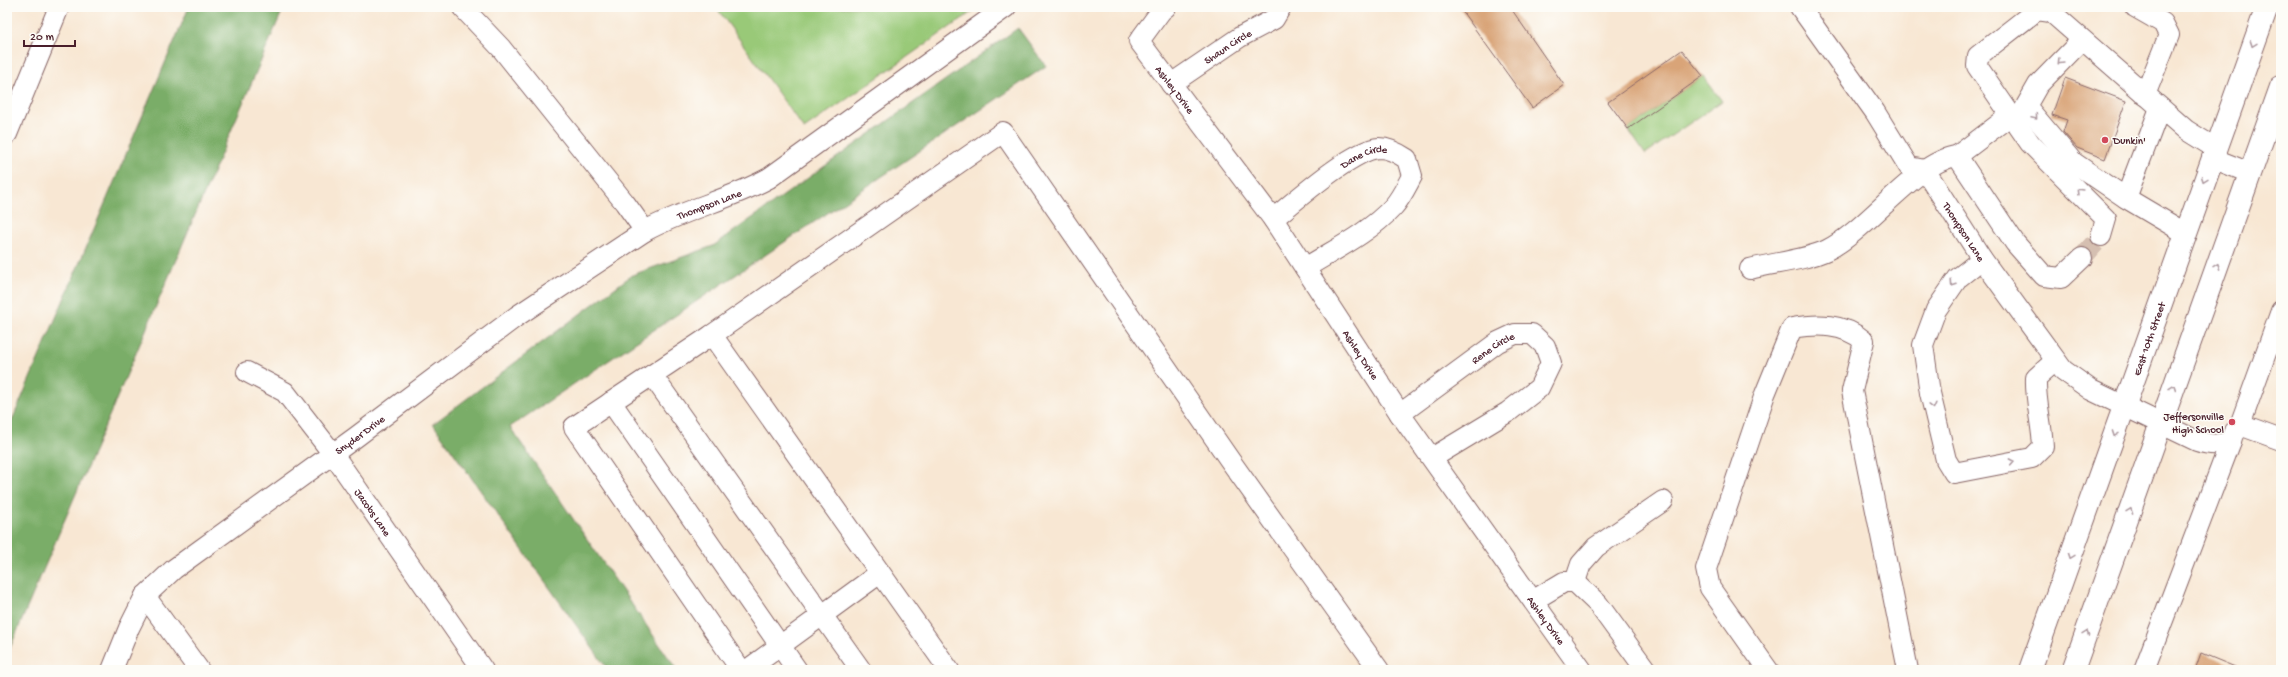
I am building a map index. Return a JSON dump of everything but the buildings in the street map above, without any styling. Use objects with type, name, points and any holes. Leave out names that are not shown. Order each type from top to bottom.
[{"type":"main road","name":"East 10th Street","points":[[2030,670],[2266,7]]},
{"type":"main road","points":[[2073,670],[2250,173],[2279,101]]},
{"type":"street","points":[[7,134],[59,7]]},
{"type":"street","points":[[464,7],[502,48],[625,203],[645,231]]},
{"type":"street","name":"Thompson Lane","points":[[645,231],[668,218],[733,196],[769,178],[1006,7]]},
{"type":"street","name":"Ashley Drive","points":[[1166,7],[1160,11],[1138,41],[1272,219],[1400,414],[1534,600],[1582,670]]},
{"type":"street","name":"Shaun Circle","points":[[1171,84],[1240,37],[1274,19],[1281,7]]},
{"type":"street","points":[[1800,7],[1875,112],[1909,166],[1925,170]]},
{"type":"street","points":[[2135,7],[2163,23],[2169,35],[2145,95]]},
{"type":"street","points":[[2103,228],[2030,142],[1977,66],[1978,56],[2037,10],[2045,9],[2050,12],[2214,153],[2250,173]]},
{"type":"street","points":[[2082,40],[2038,85],[2026,106],[2073,162],[2126,198],[2185,232]]},
{"type":"street","points":[[2126,198],[2160,108]]},
{"type":"street","points":[[1750,269],[1827,250],[1850,234],[1925,170],[1947,157],[1957,156],[2011,115]]},
{"type":"street","points":[[741,670],[574,428],[712,335],[1003,132],[1229,459],[1379,670]]},
{"type":"street","name":"Dane Circle","points":[[1272,219],[1339,166],[1357,156],[1378,148],[1393,150],[1407,159],[1412,176],[1402,196],[1393,207],[1373,226],[1305,268]]},
{"type":"street","points":[[1957,156],[2015,243],[2044,276],[2060,278],[2082,258]]},
{"type":"street","name":"Thompson Lane","points":[[1925,170],[1982,259],[2055,361],[2081,384],[2124,407],[2204,443],[2219,445],[2236,433]]},
{"type":"street","name":"Snyder Drive","points":[[112,670],[129,628],[145,596],[174,569],[333,454],[518,316],[645,231]]},
{"type":"street","points":[[1982,259],[1958,278],[1936,310],[1923,345],[1930,393],[1946,460],[1954,473],[2032,458],[2043,447],[2041,419],[2035,395],[2036,378],[2055,361]]},
{"type":"street","points":[[2144,670],[2236,433],[2281,311]]},
{"type":"street","points":[[1768,670],[1710,588],[1706,569],[1765,394],[1792,328],[1819,324],[1854,332],[1864,341],[1852,390],[1908,670]]},
{"type":"street","name":"Rene Circle","points":[[1400,414],[1498,342],[1515,334],[1532,334],[1546,346],[1551,363],[1539,388],[1508,412],[1432,458]]},
{"type":"street","points":[[712,335],[949,670]]},
{"type":"street","name":"Jacobs Lane","points":[[247,372],[285,392],[333,454],[482,670]]},
{"type":"street","points":[[652,375],[861,670]]},
{"type":"street","points":[[611,402],[797,670]]},
{"type":"street","points":[[2236,433],[2281,440]]},
{"type":"street","points":[[1575,582],[1581,564],[1596,547],[1663,500]]},
{"type":"street","points":[[747,670],[880,573]]},
{"type":"street","points":[[1534,600],[1564,582],[1575,582],[1598,604],[1646,670]]},
{"type":"street","points":[[145,596],[199,670]]},
{"type":"green space","points":[[189,7],[284,7],[7,655],[7,432]]},
{"type":"green space","points":[[716,7],[979,7],[804,129]]},
{"type":"green space","points":[[1018,28],[1046,66],[510,427],[677,670],[608,670],[433,424],[632,275],[713,246]]},
{"type":"green space","points":[[1703,76],[1722,101],[1645,154],[1628,129]]},
{"type":"tunnel","points":[[2082,258],[2101,236]]},
{"type":"place","name":"Dunkin'","points":[[2105,140]]},
{"type":"place","name":"Jeffersonville High School","points":[[2232,422]]}]
